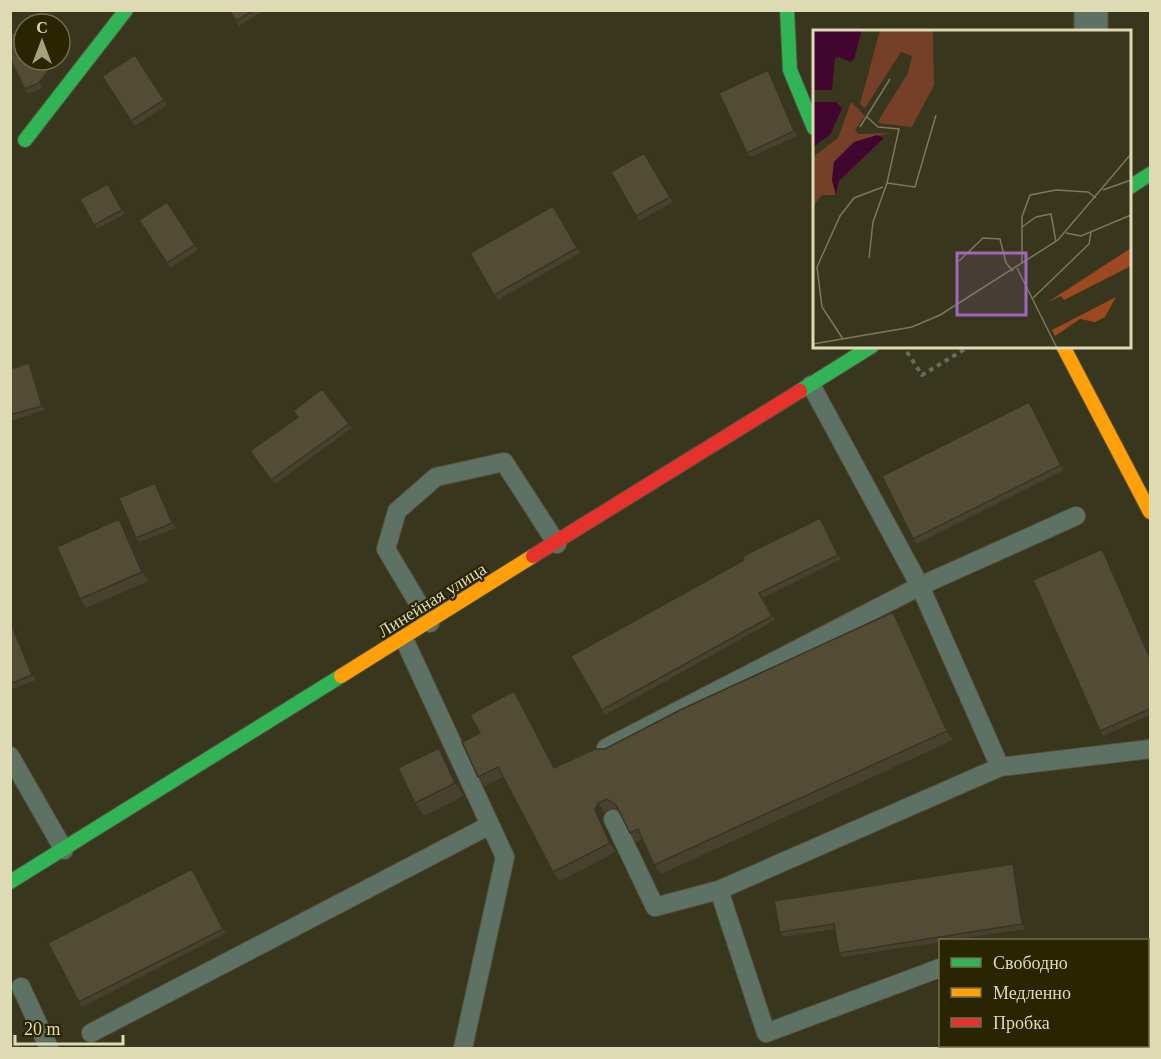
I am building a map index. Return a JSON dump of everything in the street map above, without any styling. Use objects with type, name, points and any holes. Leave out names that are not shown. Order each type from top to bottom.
[{"type":"street","points":[[25,140],[126,10]]},
{"type":"street","points":[[787,10],[790,70],[813,126]]},
{"type":"street","points":[[1091,10],[1091,30]]},
{"type":"street","points":[[1131,186],[1150,174]]},
{"type":"street","name":"Линейная улица","points":[[10,882],[870,348]]},
{"type":"street","points":[[1064,348],[1144,486],[1150,512]]},
{"type":"lane","points":[[811,385],[920,586],[1000,767]]},
{"type":"lane","points":[[430,623],[386,549],[397,511],[436,477],[504,462],[557,544]]},
{"type":"lane","points":[[606,748],[920,586],[1076,516]]},
{"type":"lane","points":[[404,639],[505,857],[463,1048]]},
{"type":"lane","points":[[613,819],[655,907],[719,890],[1000,767],[1150,750]]},
{"type":"lane","points":[[10,756],[64,850]]},
{"type":"lane","points":[[91,1033],[490,825]]},
{"type":"lane","points":[[719,890],[766,1033],[939,968]]},
{"type":"lane","points":[[21,987],[49,1048]]},
{"type":"path","points":[[905,348],[922,375],[967,348]]},
{"type":"building","points":[[229,10],[254,10],[236,21]]},
{"type":"building","points":[[12,33],[12,63],[10,59],[10,34]]},
{"type":"building","points":[[135,55],[164,100],[131,121],[102,76]]},
{"type":"building","points":[[768,70],[794,131],[747,153],[719,93]]},
{"type":"building","points":[[16,72],[48,72],[39,83],[25,89]]},
{"type":"building","points":[[644,153],[670,197],[636,216],[611,172]]},
{"type":"building","points":[[108,184],[122,210],[94,225],[80,199]]},
{"type":"building","points":[[167,202],[195,245],[167,263],[139,220]]},
{"type":"building","points":[[553,206],[577,248],[494,295],[470,253]]},
{"type":"building","points":[[29,363],[42,406],[10,415],[10,369]]},
{"type":"building","points":[[322,389],[349,424],[271,480],[250,451],[298,417],[293,411]]},
{"type":"building","points":[[1029,402],[1061,465],[913,539],[882,476]]},
{"type":"building","points":[[155,483],[172,523],[136,538],[119,498]]},
{"type":"building","points":[[820,518],[838,555],[759,593],[772,616],[602,710],[571,656],[744,560],[743,556]]},
{"type":"building","points":[[119,519],[142,572],[80,599],[57,547]]},
{"type":"building","points":[[1102,549],[1150,658],[1150,709],[1100,731],[1033,580]]},
{"type":"building","points":[[893,612],[947,731],[654,865],[638,829],[630,833],[616,805],[607,799],[598,803],[595,810],[610,843],[553,872],[498,767],[478,777],[462,742],[480,733],[470,715],[514,691],[554,768],[595,749],[605,749],[682,709]]},
{"type":"building","points":[[10,621],[32,675],[10,684]]},
{"type":"building","points":[[439,748],[455,783],[415,803],[398,768]]},
{"type":"building","points":[[1013,864],[1022,924],[839,953],[834,924],[780,932],[774,901]]},
{"type":"building","points":[[192,869],[223,929],[79,1002],[48,943]]},
{"type":"building","points":[[10,1027],[21,1048],[10,1048]]},
{"type":"traffic: fast","points":[[25,140],[126,10]]},
{"type":"traffic: fast","points":[[787,10],[790,70],[813,126]]},
{"type":"traffic: fast","points":[[1131,186],[1150,174]]},
{"type":"traffic: fast","points":[[800,391],[869,348]]},
{"type":"traffic: fast","points":[[10,882],[341,676]]},
{"type":"traffic: slow","points":[[1064,348],[1150,512]]},
{"type":"traffic: slow","points":[[341,676],[533,556]]},
{"type":"traffic: jam","points":[[533,556],[800,391]]}]
